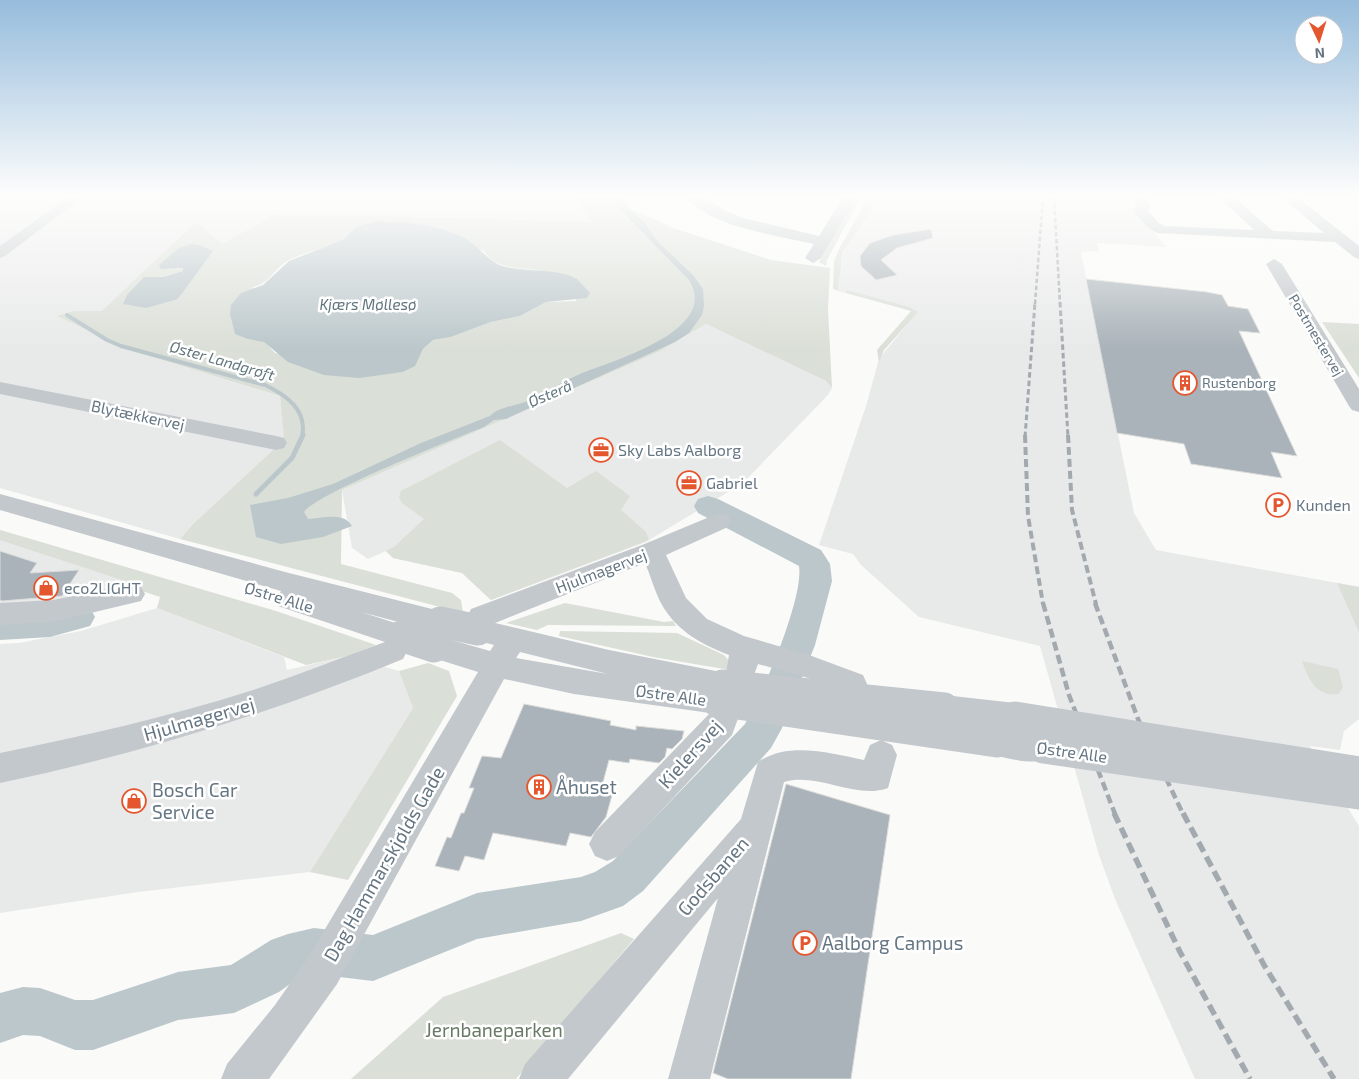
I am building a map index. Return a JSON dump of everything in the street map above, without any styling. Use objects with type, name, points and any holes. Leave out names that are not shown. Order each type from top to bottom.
[{"type":"street","points":[[813,258],[819,247]]},
{"type":"street","name":"Postmestervej","points":[[1274,264],[1359,406]]},
{"type":"street","name":"Blytækkervej","points":[[0,388],[276,443]]},
{"type":"street","name":"Østre Alle","points":[[0,502],[285,582],[437,635],[495,666],[530,674],[1069,724],[1359,772]]},
{"type":"street","name":"Østre Alle","points":[[0,516],[188,569],[397,644],[479,624],[512,639],[720,693],[1359,794]]},
{"type":"street","name":"Hjulmagervej","points":[[479,624],[719,521]]},
{"type":"street","points":[[651,551],[660,564],[671,596],[682,614],[720,641],[833,674],[852,684]]},
{"type":"street","points":[[0,614],[53,612],[132,594]]},
{"type":"street","name":"Dag Hammarskjølds Gade","points":[[242,1079],[324,970],[512,639]]},
{"type":"street","name":"Hjulmagervej","points":[[0,768],[66,755],[208,718],[325,679],[397,644]]},
{"type":"street","name":"Kielersvej","points":[[607,844],[721,726],[743,666],[744,648]]},
{"type":"street","points":[[756,826],[772,769],[776,766],[793,764],[876,777],[881,755]]},
{"type":"street","name":"Godsbanen","points":[[540,1079],[756,826]]},
{"type":"street","name":"Godsbanen","points":[[689,1079],[756,826]]},
{"type":"shaded area","points":[[0,247],[215,247],[102,311],[73,311],[58,316],[133,351],[280,396],[285,437],[193,524],[180,539],[0,488]]},
{"type":"shaded area","points":[[845,247],[1098,247],[1099,251],[1081,252],[1134,513],[1156,550],[1359,587],[1359,719],[1344,731],[1340,750],[1310,746],[1359,826],[1359,1079],[1195,1079],[1115,899],[1099,855],[1040,646],[919,617],[861,565],[853,554],[819,545],[866,406],[879,359],[917,312],[838,291]]},
{"type":"shaded area","points":[[706,324],[826,381],[832,388],[828,395],[743,483],[646,542],[491,600],[462,573],[393,558],[386,551],[368,559],[352,548],[342,490],[658,352]]},
{"type":"shaded area","points":[[0,530],[135,570],[136,589],[0,609]]},
{"type":"shaded area","points":[[157,608],[284,657],[287,670],[348,656],[399,671],[413,708],[310,872],[138,892],[0,913],[0,644],[19,643],[81,631]]},
{"type":"green space","points":[[169,247],[323,247],[289,260],[264,282],[253,287],[248,339],[264,341],[275,353],[383,374],[403,372],[414,366],[423,349],[433,340],[451,337],[491,322],[520,316],[546,302],[576,301],[575,278],[501,265],[484,251],[473,247],[732,247],[771,260],[830,268],[828,309],[832,388],[826,381],[706,324],[658,352],[342,490],[341,564],[452,593],[461,600],[463,613],[180,539],[193,524],[274,449],[284,437],[280,396],[133,351],[57,316],[73,311],[102,311]],"holes":[[[212,251],[178,299],[154,278],[184,271],[183,268],[166,270]]]},
{"type":"green space","points":[[827,247],[834,247],[826,266],[819,262]]},
{"type":"green space","points":[[840,247],[846,247],[843,251],[838,291],[833,289],[834,262]]},
{"type":"green space","points":[[847,290],[909,307],[918,312],[884,350],[879,362],[877,350],[911,311],[846,293]]},
{"type":"green space","points":[[1322,322],[1359,324],[1359,378]]},
{"type":"green space","points":[[500,440],[567,488],[596,471],[630,496],[621,510],[646,532],[649,540],[491,600],[462,573],[393,558],[386,551],[394,547],[424,519],[402,503],[399,497],[401,491]]},
{"type":"green space","points":[[0,530],[276,611],[376,645],[348,656],[306,665],[157,608],[160,597],[118,583],[122,580],[0,540]]},
{"type":"green space","points":[[1337,583],[1359,587],[1359,632]]},
{"type":"green space","points":[[565,603],[664,622],[673,621],[676,626],[548,625],[537,630],[506,623]]},
{"type":"green space","points":[[560,631],[677,633],[724,655],[730,662],[730,670],[653,657],[559,636]]},
{"type":"green space","points":[[1302,661],[1338,669],[1343,687],[1339,694],[1325,693],[1314,686]]},
{"type":"green space","points":[[428,663],[449,671],[457,696],[348,880],[310,872],[413,708],[399,671]]},
{"type":"green space","name":"Jernbaneparken","points":[[621,933],[634,939],[516,1079],[351,1079],[443,997]]},
{"type":"water","points":[[204,247],[213,251],[178,299],[146,308],[123,304],[127,295],[144,277],[162,277],[183,271],[183,268],[161,269],[159,265],[178,249]]},
{"type":"water","name":"Kjærs Møllesø","points":[[324,247],[478,247],[495,262],[506,267],[562,273],[570,276],[577,279],[590,293],[587,298],[546,302],[520,316],[491,322],[451,337],[433,340],[423,349],[415,366],[403,372],[359,378],[324,375],[288,362],[264,342],[235,334],[230,314],[231,305],[241,293],[263,285],[289,261]]},
{"type":"water","points":[[657,247],[664,247],[693,275],[703,289],[704,306],[702,315],[689,333],[675,342],[506,419],[494,420],[484,427],[359,480],[314,503],[304,512],[308,519],[338,517],[348,521],[352,526],[323,537],[281,544],[256,537],[250,505],[288,498],[333,484],[421,443],[490,416],[501,409],[525,402],[580,374],[637,352],[659,341],[677,328],[690,314],[695,298],[689,280]]},
{"type":"building","points":[[867,247],[899,247],[881,260],[897,275],[876,280],[861,266],[860,256]]},
{"type":"building","name":"Rustenborg","points":[[1086,279],[1207,292],[1222,295],[1228,306],[1248,309],[1260,333],[1239,331],[1297,456],[1271,452],[1282,478],[1191,464],[1184,444],[1117,433]]},
{"type":"building","points":[[0,551],[37,563],[30,573],[79,570],[62,596],[2,601],[0,600]]},
{"type":"building","name":"Åhuset","points":[[524,704],[611,721],[610,725],[636,730],[636,726],[684,731],[682,739],[672,749],[667,748],[665,757],[659,763],[630,759],[629,763],[609,760],[602,786],[614,788],[606,817],[591,837],[570,833],[566,846],[493,833],[484,860],[465,856],[459,871],[435,866],[447,837],[451,838],[461,813],[464,813],[474,788],[469,788],[482,756],[501,758]]},
{"type":"building","name":"Aalborg Campus","points":[[786,784],[890,815],[851,1079],[728,1079],[713,1073]]},
{"type":"waterway","name":"Øster Landgrøft","points":[[67,315],[107,340],[121,346],[265,385],[273,389],[288,399],[298,411],[302,419],[302,437]]},
{"type":"waterway","name":"Øster Landgrøft","points":[[256,494],[292,458],[303,435]]},
{"type":"waterway","points":[[0,1018],[23,1011],[40,1012],[75,1025],[93,1025],[178,996],[234,989],[262,975],[288,957],[314,951],[373,958],[477,916],[581,899],[607,890],[628,876],[758,736],[769,717],[798,645],[816,581],[815,564],[810,558],[708,506]]},
{"type":"waterway","name":"Østerå","points":[[0,627],[50,624],[78,617]]},
{"type":"railway","points":[[1035,304],[1039,247]]},
{"type":"railway","points":[[1057,247],[1060,304]]},
{"type":"railway","points":[[1025,436],[1035,302]]},
{"type":"railway","points":[[1060,302],[1068,437]]},
{"type":"railway","points":[[1068,435],[1072,510],[1096,604]]},
{"type":"railway","points":[[1025,436],[1028,516],[1043,604]]},
{"type":"railway","points":[[1043,603],[1069,695],[1115,814]]},
{"type":"railway","points":[[1095,603],[1138,719],[1183,814]]},
{"type":"railway","points":[[1114,813],[1180,952],[1250,1079]]},
{"type":"railway","points":[[1183,813],[1264,965],[1334,1079]]},
{"type":"place","name":"Rustenborg","points":[[1185,383]]},
{"type":"place","name":"Sky Labs Aalborg","points":[[601,450]]},
{"type":"place","name":"Gabriel","points":[[689,483]]},
{"type":"place","name":"Kunden","points":[[1278,505]]},
{"type":"place","name":"eco2LIGHT","points":[[46,588]]},
{"type":"place","name":"Åhuset","points":[[539,787]]},
{"type":"place","name":"Bosch Car Service","points":[[134,801]]},
{"type":"place","name":"Aalborg Campus","points":[[805,943]]}]
